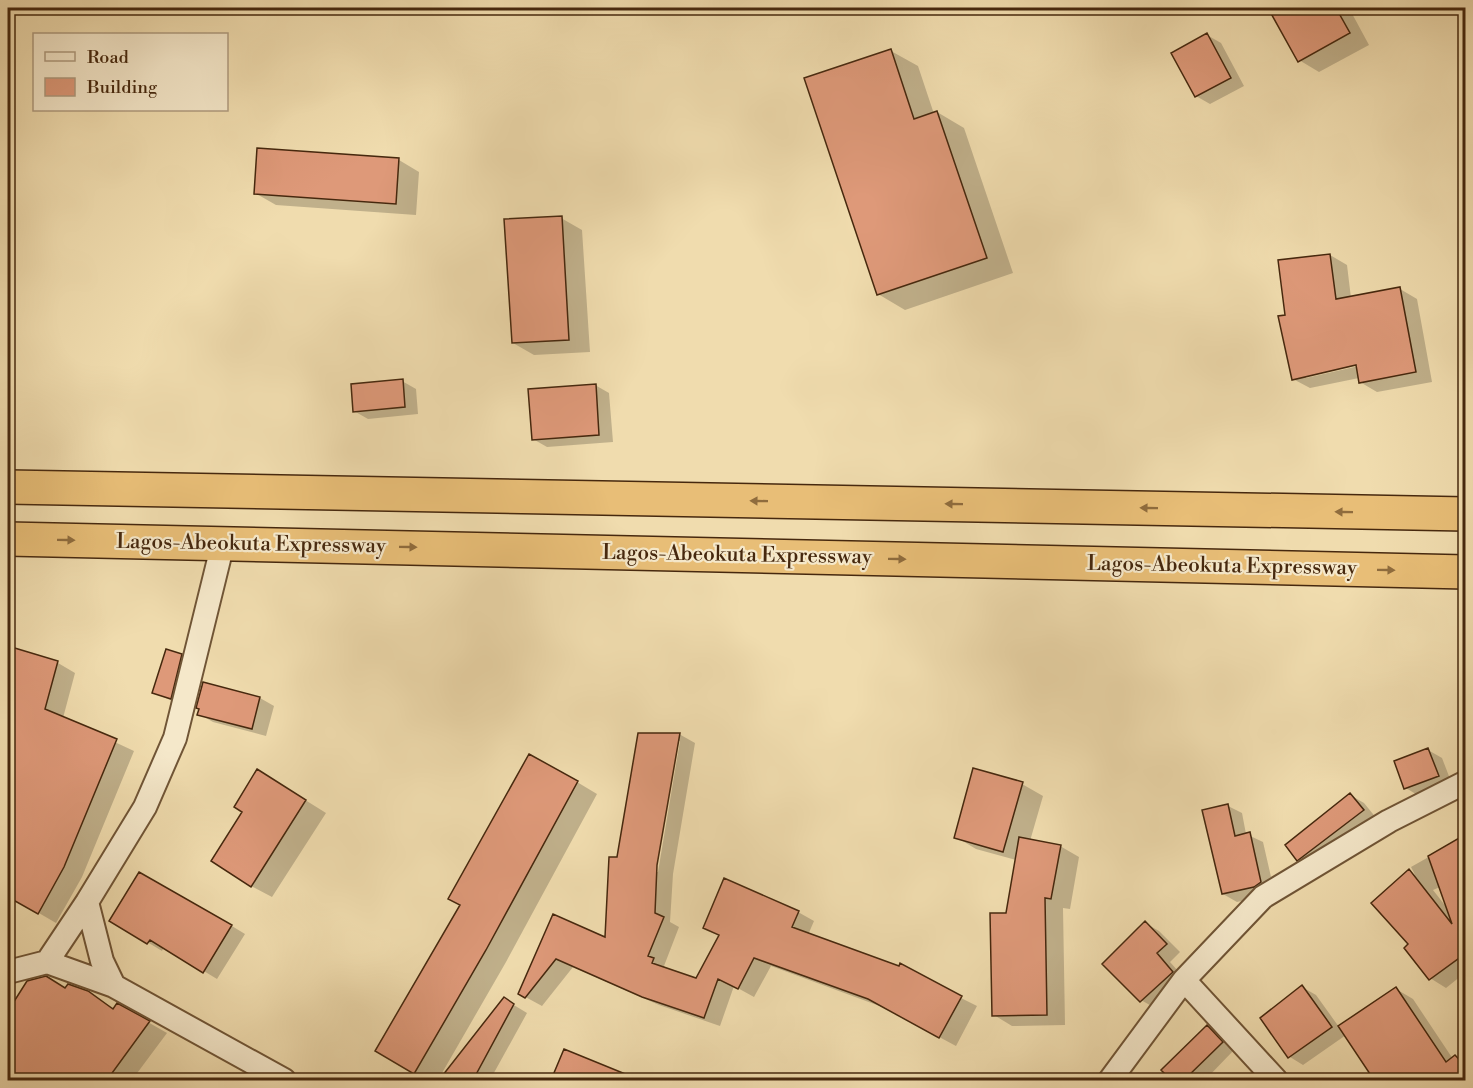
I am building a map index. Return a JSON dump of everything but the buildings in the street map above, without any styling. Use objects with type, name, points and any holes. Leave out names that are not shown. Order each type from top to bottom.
[{"type":"highway","points":[[8,487],[1466,514]]},
{"type":"highway","name":"Lagos-Abeokuta Expressway","points":[[8,539],[1466,572]]},
{"type":"street","points":[[46,962],[87,902],[145,807],[176,738],[223,543]]},
{"type":"street","points":[[1110,1080],[1184,980],[1263,897],[1389,821],[1466,782]]},
{"type":"street","points":[[87,902],[102,962],[114,986]]},
{"type":"street","points":[[8,972],[46,962],[114,986],[284,1080]]},
{"type":"street","points":[[1184,980],[1276,1080]]}]
